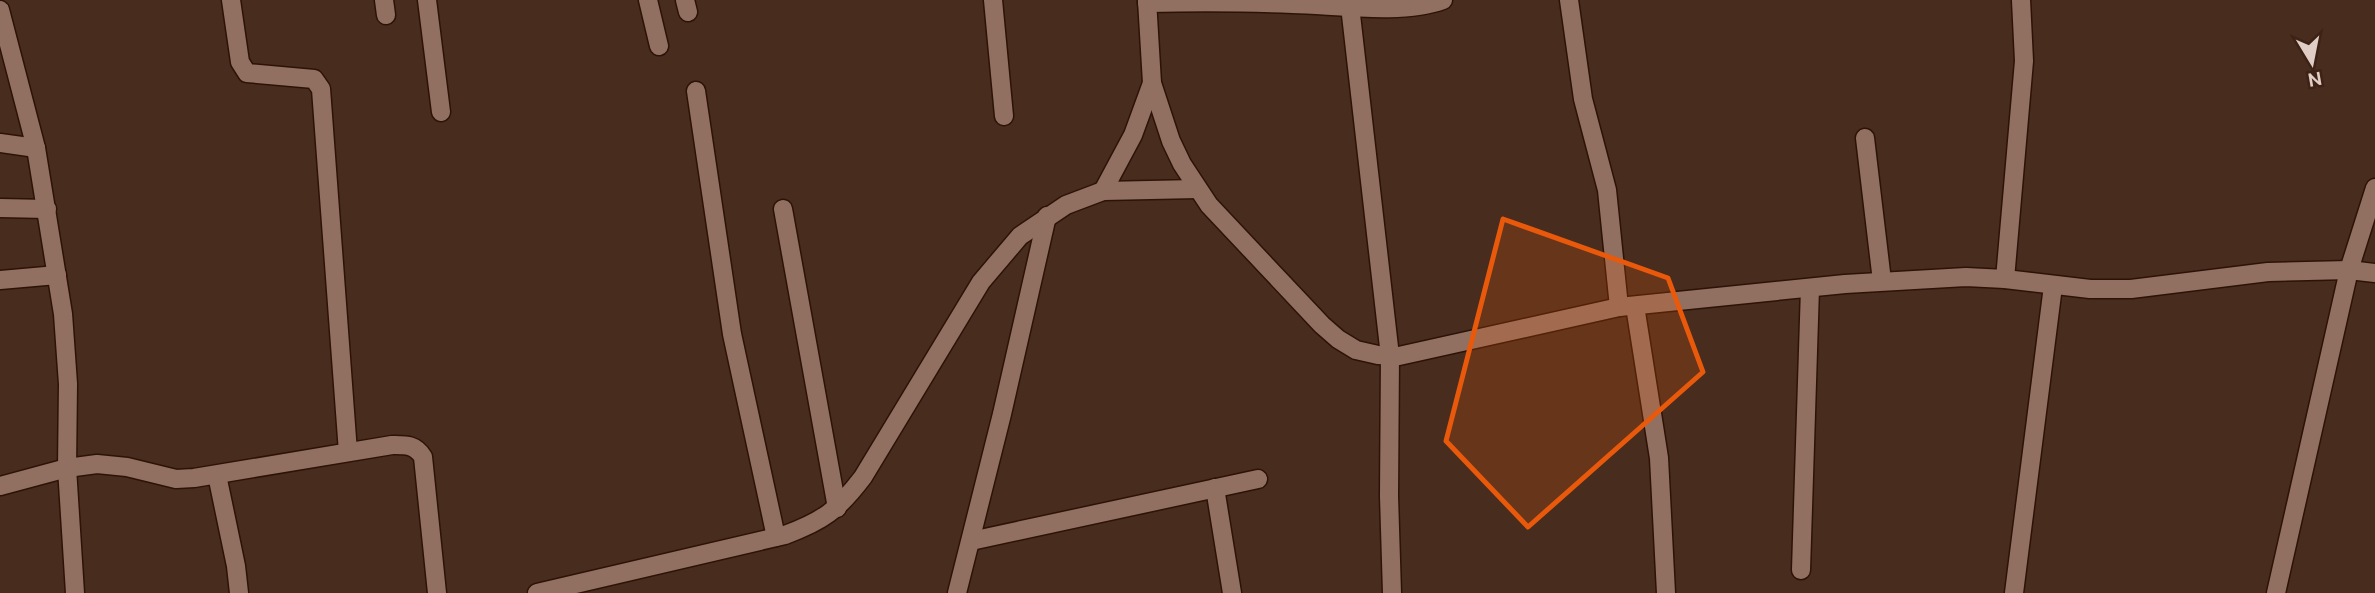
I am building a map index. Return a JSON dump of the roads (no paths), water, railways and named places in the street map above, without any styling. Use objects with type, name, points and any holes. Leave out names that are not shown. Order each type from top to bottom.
[{"type":"street","points":[[231,0],[242,69],[247,73],[314,79],[321,89],[348,452]]},
{"type":"street","points":[[427,0],[442,112]]},
{"type":"street","points":[[648,0],[659,46]]},
{"type":"street","points":[[993,0],[1004,116]]},
{"type":"street","points":[[1443,0],[1415,7],[1147,1],[1152,83],[1171,141],[1197,189],[1322,325],[1356,350],[1390,356],[1627,307],[1934,277],[2005,279],[2053,286],[2131,289],[2267,272],[2349,270],[2375,273]]},
{"type":"street","points":[[1569,0],[1583,99],[1606,190],[1659,458],[1666,593]]},
{"type":"street","points":[[2005,279],[2024,61],[2021,0]]},
{"type":"street","points":[[1350,6],[1390,356],[1389,496],[1392,593]]},
{"type":"street","points":[[0,10],[36,148],[57,275],[68,363],[67,468],[75,593]]},
{"type":"street","points":[[1103,191],[1133,135],[1152,83]]},
{"type":"street","points":[[696,91],[732,334],[776,537]]},
{"type":"street","points":[[1865,138],[1882,281]]},
{"type":"street","points":[[0,143],[36,148]]},
{"type":"street","points":[[2276,593],[2349,270],[2375,188]]},
{"type":"street","points":[[537,593],[586,587],[807,527],[837,508],[863,477],[981,282],[1020,236],[1066,205],[1103,191],[1197,189]]},
{"type":"street","points":[[0,208],[47,209]]},
{"type":"street","points":[[783,209],[837,508]]},
{"type":"street","points":[[957,593],[1002,414],[1047,216]]},
{"type":"street","points":[[0,280],[57,275]]},
{"type":"street","points":[[2014,593],[2053,286]]},
{"type":"street","points":[[1801,570],[1810,288]]},
{"type":"street","points":[[0,486],[67,468],[97,464],[114,465],[176,479],[217,475],[392,445],[413,446],[422,457],[437,593]]},
{"type":"street","points":[[217,475],[239,593]]},
{"type":"street","points":[[971,541],[1258,479]]},
{"type":"street","points":[[1214,488],[1232,593]]}]
